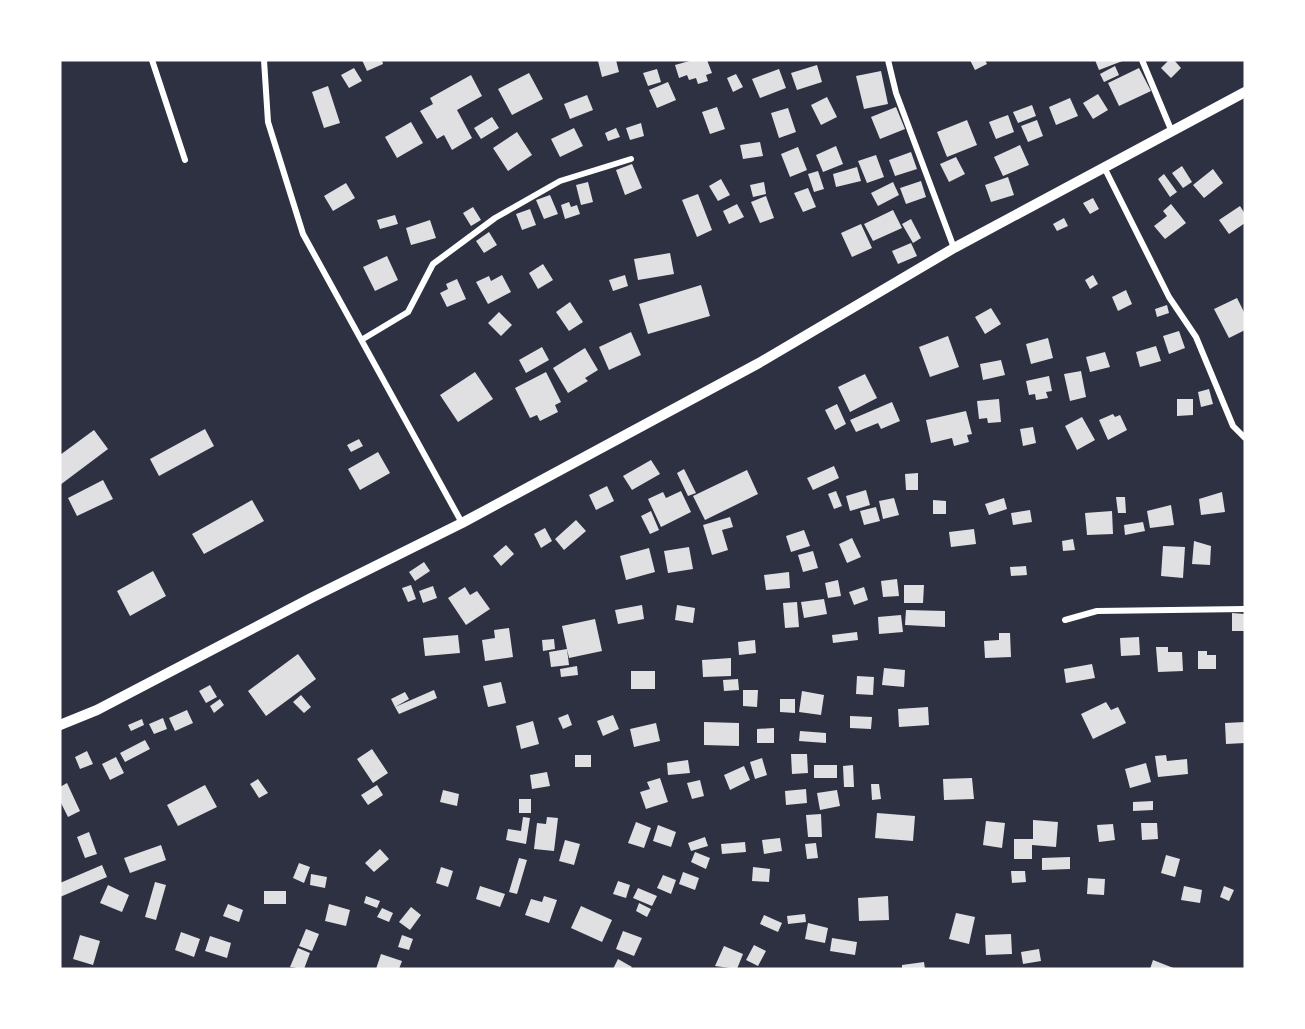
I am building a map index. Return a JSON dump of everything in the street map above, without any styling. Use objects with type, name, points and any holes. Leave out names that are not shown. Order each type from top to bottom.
[{"type":"main road","points":[[60,725],[97,710],[311,598],[462,524],[759,363],[954,248],[1245,92]]},
{"type":"street","points":[[153,60],[185,160]]},
{"type":"street","points":[[264,60],[268,122],[303,234],[363,339],[462,524]]},
{"type":"street","points":[[888,60],[896,93],[954,248]]},
{"type":"street","points":[[1142,60],[1172,132]]},
{"type":"street","points":[[363,339],[408,312],[433,264],[495,218],[560,181],[631,159]]},
{"type":"street","points":[[1104,166],[1169,297],[1196,337],[1233,426],[1245,438]]},
{"type":"street","points":[[1065,620],[1096,611],[1245,609]]},
{"type":"building","points":[[362,60],[382,60],[383,64],[367,71]]},
{"type":"building","points":[[616,60],[619,72],[602,77],[598,61]]},
{"type":"building","points":[[693,60],[707,60],[712,73],[706,75],[708,81],[698,84],[696,78],[689,80],[687,75],[679,78],[675,65]]},
{"type":"building","points":[[970,60],[985,60],[987,64],[975,70]]},
{"type":"building","points":[[1095,60],[1125,60],[1099,70]]},
{"type":"building","points":[[1169,60],[1174,60],[1181,68],[1171,78],[1161,68]]},
{"type":"building","points":[[817,65],[822,82],[797,90],[791,73]]},
{"type":"building","points":[[1115,66],[1119,75],[1104,82],[1100,74]]},
{"type":"building","points":[[354,68],[362,81],[349,88],[341,75]]},
{"type":"building","points":[[1139,68],[1151,91],[1119,106],[1108,83]]},
{"type":"building","points":[[657,69],[661,82],[648,86],[643,73]]},
{"type":"building","points":[[779,69],[786,88],[760,98],[752,79]]},
{"type":"building","points":[[881,71],[888,104],[864,109],[856,76]]},
{"type":"building","points":[[529,73],[543,99],[512,115],[498,89]]},
{"type":"building","points":[[736,74],[743,87],[733,92],[727,78]]},
{"type":"building","points":[[471,75],[482,96],[457,110],[472,138],[452,150],[444,135],[437,139],[420,111],[433,104],[430,98]]},
{"type":"building","points":[[668,82],[676,100],[657,108],[649,90]]},
{"type":"building","points":[[328,86],[340,123],[324,128],[312,92]]},
{"type":"building","points":[[1098,94],[1108,110],[1093,119],[1083,103]]},
{"type":"building","points":[[587,95],[593,110],[570,119],[564,104]]},
{"type":"building","points":[[827,97],[837,117],[821,125],[811,105]]},
{"type":"building","points":[[1070,98],[1078,116],[1056,125],[1049,107]]},
{"type":"building","points":[[1032,105],[1036,116],[1018,123],[1013,112]]},
{"type":"building","points":[[717,107],[725,129],[710,134],[702,112]]},
{"type":"building","points":[[896,107],[905,129],[880,139],[871,117]]},
{"type":"building","points":[[788,108],[796,132],[779,138],[771,113]]},
{"type":"building","points":[[1008,115],[1014,132],[996,139],[989,122]]},
{"type":"building","points":[[492,117],[499,128],[481,139],[474,128]]},
{"type":"building","points":[[967,120],[977,145],[947,157],[937,132]]},
{"type":"building","points":[[1037,120],[1043,136],[1028,142],[1021,126]]},
{"type":"building","points":[[411,122],[423,143],[397,158],[385,137]]},
{"type":"building","points":[[641,123],[644,136],[630,140],[626,128]]},
{"type":"building","points":[[574,128],[583,146],[560,157],[551,139]]},
{"type":"building","points":[[616,128],[620,137],[608,141],[605,133]]},
{"type":"building","points":[[517,132],[532,155],[508,171],[493,148]]},
{"type":"building","points":[[760,142],[763,156],[743,159],[740,145]]},
{"type":"building","points":[[1020,145],[1029,165],[1003,176],[994,157]]},
{"type":"building","points":[[836,146],[843,164],[823,172],[816,155]]},
{"type":"building","points":[[798,147],[807,170],[790,177],[781,154]]},
{"type":"building","points":[[911,152],[917,169],[895,176],[889,160]]},
{"type":"building","points":[[876,155],[884,177],[867,183],[858,161]]},
{"type":"building","points":[[956,157],[965,174],[949,182],[940,164]]},
{"type":"building","points":[[632,164],[642,188],[625,195],[616,170]]},
{"type":"building","points":[[1182,166],[1192,182],[1183,188],[1172,173]]},
{"type":"building","points":[[857,167],[861,181],[836,187],[833,174]]},
{"type":"building","points":[[1213,169],[1223,183],[1204,198],[1193,185]]},
{"type":"building","points":[[818,171],[824,189],[814,192],[808,174]]},
{"type":"building","points":[[1164,174],[1177,192],[1170,197],[1158,179]]},
{"type":"building","points":[[1008,177],[1014,195],[991,202],[985,185]]},
{"type":"building","points":[[721,179],[730,195],[718,201],[709,186]]},
{"type":"building","points":[[921,181],[926,197],[906,204],[900,188]]},
{"type":"building","points":[[588,182],[593,202],[581,205],[576,185]]},
{"type":"building","points":[[764,182],[766,194],[753,197],[750,185]]},
{"type":"building","points":[[893,182],[899,195],[878,206],[871,193]]},
{"type":"building","points":[[346,183],[355,198],[333,211],[324,196]]},
{"type":"building","points":[[808,188],[816,207],[803,212],[794,193]]},
{"type":"building","points":[[698,194],[712,230],[697,237],[682,200]]},
{"type":"building","points":[[550,195],[558,214],[544,219],[536,200]]},
{"type":"building","points":[[766,196],[774,218],[760,223],[751,202]]},
{"type":"building","points":[[1093,198],[1099,209],[1090,214],[1083,203]]},
{"type":"building","points":[[569,202],[571,207],[577,205],[580,214],[565,219],[561,205]]},
{"type":"building","points":[[737,204],[744,217],[729,224],[723,211]]},
{"type":"building","points":[[1171,204],[1186,223],[1165,239],[1154,226],[1167,216],[1163,211]]},
{"type":"building","points":[[1240,206],[1245,214],[1245,223],[1229,234],[1219,220]]},
{"type":"building","points":[[473,207],[481,220],[471,226],[463,213]]},
{"type":"building","points":[[530,209],[536,225],[522,230],[516,214]]},
{"type":"building","points":[[893,210],[902,228],[873,241],[864,224]]},
{"type":"building","points":[[395,215],[398,224],[380,229],[377,220]]},
{"type":"building","points":[[1064,218],[1068,226],[1057,231],[1053,224]]},
{"type":"building","points":[[911,219],[921,238],[913,243],[902,224]]},
{"type":"building","points":[[430,220],[436,238],[411,245],[406,228]]},
{"type":"building","points":[[861,224],[872,248],[852,257],[841,233]]},
{"type":"building","points":[[489,232],[497,245],[484,253],[476,241]]},
{"type":"building","points":[[911,243],[917,256],[898,264],[892,251]]},
{"type":"building","points":[[670,253],[674,274],[638,280],[634,259]]},
{"type":"building","points":[[387,256],[398,280],[375,291],[363,267]]},
{"type":"building","points":[[543,264],[553,280],[538,289],[529,273]]},
{"type":"building","points":[[502,275],[511,292],[488,304],[476,282],[489,276],[491,281]]},
{"type":"building","points":[[625,275],[628,286],[613,291],[609,280]]},
{"type":"building","points":[[1093,275],[1098,284],[1090,289],[1085,280]]},
{"type":"building","points":[[457,279],[466,299],[447,307],[440,293],[448,289],[446,284]]},
{"type":"building","points":[[701,285],[710,316],[648,334],[639,304]]},
{"type":"building","points":[[1126,290],[1132,304],[1118,311],[1112,297]]},
{"type":"building","points":[[1237,298],[1245,314],[1245,330],[1229,338],[1214,309]]},
{"type":"building","points":[[570,302],[583,322],[569,331],[556,312]]},
{"type":"building","points":[[1167,305],[1169,313],[1157,317],[1155,309]]},
{"type":"building","points":[[991,308],[1001,324],[985,334],[975,317]]},
{"type":"building","points":[[499,312],[512,325],[501,336],[488,323]]},
{"type":"building","points":[[1179,331],[1185,348],[1169,354],[1163,336]]},
{"type":"building","points":[[631,332],[641,355],[609,370],[599,347]]},
{"type":"building","points":[[948,336],[959,367],[930,377],[919,347]]},
{"type":"building","points":[[1048,338],[1053,358],[1031,364],[1026,344]]},
{"type":"building","points":[[1156,346],[1161,361],[1140,367],[1136,352]]},
{"type":"building","points":[[542,347],[549,360],[526,373],[519,360]]},
{"type":"building","points":[[585,348],[598,370],[585,378],[588,381],[568,393],[553,368]]},
{"type":"building","points":[[1105,352],[1110,367],[1090,372],[1086,357]]},
{"type":"building","points":[[1001,360],[1005,375],[983,380],[980,364]]},
{"type":"building","points":[[1081,371],[1086,397],[1070,401],[1064,374]]},
{"type":"building","points":[[475,372],[493,399],[458,422],[440,395]]},
{"type":"building","points":[[546,372],[561,402],[555,405],[558,412],[540,421],[537,415],[530,418],[515,388]]},
{"type":"building","points":[[865,374],[877,398],[850,412],[838,387]]},
{"type":"building","points":[[1049,376],[1052,391],[1046,392],[1048,398],[1036,400],[1035,394],[1029,395],[1026,381]]},
{"type":"building","points":[[1209,389],[1213,404],[1201,407],[1198,392]]},
{"type":"building","points":[[999,399],[1001,422],[988,423],[987,418],[979,419],[977,401]]},
{"type":"building","points":[[1177,399],[1193,399],[1193,415],[1177,416]]},
{"type":"building","points":[[892,402],[900,421],[881,429],[878,423],[856,432],[850,420]]},
{"type":"building","points":[[837,404],[846,424],[835,430],[825,410]]},
{"type":"building","points":[[966,411],[972,434],[967,435],[969,442],[954,446],[952,438],[931,443],[926,420]]},
{"type":"building","points":[[1113,414],[1115,417],[1120,415],[1127,430],[1108,440],[1099,420]]},
{"type":"building","points":[[1082,417],[1095,440],[1077,450],[1065,426]]},
{"type":"building","points":[[1033,427],[1036,443],[1023,446],[1020,429]]},
{"type":"building","points":[[205,429],[214,446],[159,476],[150,459]]},
{"type":"building","points":[[94,430],[108,449],[60,485],[60,455]]},
{"type":"building","points":[[359,439],[363,446],[351,452],[347,445]]},
{"type":"building","points":[[378,452],[390,473],[360,490],[348,469]]},
{"type":"building","points":[[651,460],[660,474],[632,490],[623,476]]},
{"type":"building","points":[[834,466],[839,478],[813,490],[807,478]]},
{"type":"building","points":[[684,469],[696,493],[688,496],[677,473]]},
{"type":"building","points":[[747,470],[758,494],[705,520],[693,496]]},
{"type":"building","points":[[918,473],[918,490],[906,490],[905,474]]},
{"type":"building","points":[[103,480],[113,499],[77,516],[68,498]]},
{"type":"building","points":[[607,486],[614,501],[596,510],[589,495]]},
{"type":"building","points":[[866,490],[870,505],[850,511],[846,496]]},
{"type":"building","points":[[681,491],[691,512],[661,527],[648,499],[663,492],[666,498]]},
{"type":"building","points":[[836,491],[842,506],[834,509],[828,494]]},
{"type":"building","points":[[1222,492],[1225,512],[1201,515],[1199,499]]},
{"type":"building","points":[[1116,497],[1125,497],[1126,513],[1118,513]]},
{"type":"building","points":[[894,498],[899,515],[883,519],[879,501]]},
{"type":"building","points":[[1004,498],[1007,509],[989,515],[985,504]]},
{"type":"building","points":[[252,500],[264,521],[204,554],[192,534]]},
{"type":"building","points":[[933,500],[946,501],[946,514],[933,514]]},
{"type":"building","points":[[1171,505],[1174,525],[1150,528],[1147,511]]},
{"type":"building","points":[[876,507],[880,521],[864,525],[860,511]]},
{"type":"building","points":[[1030,510],[1032,522],[1013,525],[1011,513]]},
{"type":"building","points":[[651,511],[659,530],[650,534],[641,516]]},
{"type":"building","points":[[1112,511],[1113,534],[1087,535],[1085,513]]},
{"type":"building","points":[[730,517],[733,527],[722,530],[728,550],[712,555],[703,525]]},
{"type":"building","points":[[576,520],[586,531],[564,550],[555,539]]},
{"type":"building","points":[[1143,522],[1145,531],[1125,535],[1124,525]]},
{"type":"building","points":[[545,528],[552,541],[541,548],[534,534]]},
{"type":"building","points":[[974,529],[976,544],[951,547],[949,532]]},
{"type":"building","points":[[804,530],[810,546],[791,552],[786,536]]},
{"type":"building","points":[[852,538],[861,557],[847,563],[839,544]]},
{"type":"building","points":[[1073,539],[1075,550],[1063,551],[1062,541]]},
{"type":"building","points":[[1194,541],[1211,546],[1210,565],[1192,564]]},
{"type":"building","points":[[506,545],[514,554],[501,566],[493,556]]},
{"type":"building","points":[[1163,546],[1185,547],[1183,578],[1161,576]]},
{"type":"building","points":[[689,547],[693,569],[668,573],[664,551]]},
{"type":"building","points":[[649,548],[655,572],[626,580],[620,556]]},
{"type":"building","points":[[813,551],[818,568],[803,572],[798,555]]},
{"type":"building","points":[[424,562],[430,571],[415,581],[409,572]]},
{"type":"building","points":[[1026,566],[1027,575],[1011,576],[1010,567]]},
{"type":"building","points":[[153,571],[166,596],[130,616],[117,591]]},
{"type":"building","points":[[789,572],[790,588],[766,590],[764,575]]},
{"type":"building","points":[[897,579],[899,596],[883,597],[881,581]]},
{"type":"building","points":[[838,580],[841,596],[828,598],[825,583]]},
{"type":"building","points":[[411,585],[416,599],[408,602],[402,588]]},
{"type":"building","points":[[904,585],[924,585],[923,603],[904,603]]},
{"type":"building","points":[[433,586],[437,598],[423,603],[419,591]]},
{"type":"building","points":[[465,587],[470,595],[477,591],[490,609],[466,625],[448,598]]},
{"type":"building","points":[[864,587],[868,600],[854,605],[849,592]]},
{"type":"building","points":[[824,599],[827,614],[804,618],[801,602]]},
{"type":"building","points":[[797,602],[799,627],[785,628],[783,603]]},
{"type":"building","points":[[642,605],[644,619],[618,624],[615,610]]},
{"type":"building","points":[[677,605],[695,608],[693,623],[675,620]]},
{"type":"building","points":[[906,610],[945,611],[945,627],[905,625]]},
{"type":"building","points":[[1232,613],[1245,614],[1245,631],[1232,631]]},
{"type":"building","points":[[901,615],[903,632],[879,634],[878,617]]},
{"type":"building","points":[[595,619],[602,651],[569,658],[562,626]]},
{"type":"building","points":[[509,628],[513,657],[485,661],[482,640],[495,638],[494,630]]},
{"type":"building","points":[[857,632],[858,640],[833,643],[832,635]]},
{"type":"building","points":[[999,633],[1010,633],[1011,657],[985,658],[984,641],[999,640]]},
{"type":"building","points":[[458,635],[460,653],[425,656],[423,638]]},
{"type":"building","points":[[1139,637],[1140,655],[1121,656],[1120,638]]},
{"type":"building","points":[[554,639],[555,649],[543,651],[542,640]]},
{"type":"building","points":[[755,640],[756,653],[739,655],[738,642]]},
{"type":"building","points":[[1156,647],[1168,647],[1168,652],[1182,652],[1183,671],[1158,672]]},
{"type":"building","points":[[567,649],[569,665],[551,667],[549,652]]},
{"type":"building","points":[[1198,651],[1207,651],[1207,655],[1216,655],[1216,669],[1198,669]]},
{"type":"building","points":[[298,654],[316,679],[266,716],[248,691]]},
{"type":"building","points":[[731,658],[731,676],[703,677],[702,660]]},
{"type":"building","points":[[1092,664],[1095,678],[1066,683],[1064,669]]},
{"type":"building","points":[[577,666],[578,675],[561,677],[560,669]]},
{"type":"building","points":[[884,668],[905,670],[904,687],[882,685]]},
{"type":"building","points":[[631,671],[655,671],[655,689],[631,689]]},
{"type":"building","points":[[857,676],[874,677],[873,695],[856,694]]},
{"type":"building","points":[[738,679],[739,690],[724,691],[723,680]]},
{"type":"building","points":[[501,682],[506,703],[488,707],[483,686]]},
{"type":"building","points":[[210,685],[217,697],[206,703],[199,691]]},
{"type":"building","points":[[434,690],[437,698],[399,714],[395,707]]},
{"type":"building","points":[[743,690],[758,690],[757,707],[743,706]]},
{"type":"building","points":[[802,691],[824,695],[821,715],[799,712]]},
{"type":"building","points":[[405,692],[409,699],[395,707],[391,699]]},
{"type":"building","points":[[301,695],[311,707],[304,713],[293,702]]},
{"type":"building","points":[[220,699],[224,705],[214,713],[210,706]]},
{"type":"building","points":[[780,699],[795,699],[795,713],[780,712]]},
{"type":"building","points":[[1106,702],[1111,710],[1118,707],[1126,723],[1093,739],[1081,714]]},
{"type":"building","points":[[928,707],[929,725],[899,727],[898,709]]},
{"type":"building","points":[[187,710],[193,723],[175,731],[169,718]]},
{"type":"building","points":[[568,714],[572,725],[563,729],[558,718]]},
{"type":"building","points":[[613,715],[619,729],[603,736],[597,721]]},
{"type":"building","points":[[850,716],[872,717],[871,729],[850,728]]},
{"type":"building","points":[[163,718],[167,729],[154,734],[149,724]]},
{"type":"building","points":[[142,719],[144,725],[131,731],[128,725]]},
{"type":"building","points":[[533,721],[539,744],[521,749],[516,726]]},
{"type":"building","points":[[704,722],[739,723],[739,746],[704,745]]},
{"type":"building","points":[[1245,722],[1245,743],[1226,744],[1225,723]]},
{"type":"building","points":[[656,723],[660,741],[634,747],[630,729]]},
{"type":"building","points":[[774,728],[774,743],[757,743],[757,729]]},
{"type":"building","points":[[800,731],[826,733],[826,743],[799,741]]},
{"type":"building","points":[[145,740],[150,749],[125,762],[120,753]]},
{"type":"building","points":[[372,749],[388,773],[373,783],[357,759]]},
{"type":"building","points":[[87,751],[93,764],[80,769],[75,757]]},
{"type":"building","points":[[791,754],[807,754],[808,773],[792,774]]},
{"type":"building","points":[[575,755],[591,755],[591,767],[575,767]]},
{"type":"building","points":[[1166,755],[1167,761],[1187,759],[1188,774],[1158,777],[1155,756]]},
{"type":"building","points":[[116,757],[124,773],[110,780],[102,764]]},
{"type":"building","points":[[762,758],[767,775],[755,779],[750,762]]},
{"type":"building","points":[[688,760],[690,773],[668,775],[667,763]]},
{"type":"building","points":[[1146,763],[1151,782],[1130,788],[1125,769]]},
{"type":"building","points":[[814,765],[837,765],[837,778],[814,778]]},
{"type":"building","points":[[853,765],[854,787],[844,787],[843,766]]},
{"type":"building","points":[[744,766],[750,780],[730,790],[724,775]]},
{"type":"building","points":[[547,772],[550,786],[532,789],[530,775]]},
{"type":"building","points":[[660,778],[668,802],[646,809],[640,792],[650,789],[647,782]]},
{"type":"building","points":[[972,778],[974,799],[944,800],[943,779]]},
{"type":"building","points":[[258,779],[268,793],[259,798],[250,784]]},
{"type":"building","points":[[700,780],[704,796],[692,799],[687,783]]},
{"type":"building","points":[[67,783],[80,811],[68,817],[60,801],[60,787]]},
{"type":"building","points":[[871,784],[879,784],[881,799],[872,800]]},
{"type":"building","points":[[205,785],[217,807],[178,826],[167,805]]},
{"type":"building","points":[[377,785],[383,795],[368,805],[361,795]]},
{"type":"building","points":[[806,789],[807,803],[786,805],[785,791]]},
{"type":"building","points":[[443,790],[459,794],[457,806],[440,802]]},
{"type":"building","points":[[837,790],[840,806],[820,810],[817,793]]},
{"type":"building","points":[[519,799],[531,799],[531,813],[519,813]]},
{"type":"building","points":[[1153,801],[1153,810],[1133,811],[1133,802]]},
{"type":"building","points":[[877,813],[915,816],[913,841],[875,838]]},
{"type":"building","points":[[821,814],[822,837],[808,837],[806,815]]},
{"type":"building","points":[[523,817],[530,818],[526,844],[506,840],[508,829],[521,831]]},
{"type":"building","points":[[547,817],[558,818],[554,851],[534,849],[537,823],[546,824]]},
{"type":"building","points":[[1033,820],[1058,822],[1056,847],[1032,845],[1032,859],[1014,859],[1014,839],[1033,839]]},
{"type":"building","points":[[986,821],[1005,823],[1002,848],[983,845]]},
{"type":"building","points":[[636,822],[651,828],[644,848],[628,843]]},
{"type":"building","points":[[1141,823],[1157,823],[1158,839],[1142,840]]},
{"type":"building","points":[[1113,824],[1115,840],[1099,842],[1097,825]]},
{"type":"building","points":[[658,825],[676,832],[671,847],[653,841]]},
{"type":"building","points":[[89,832],[97,854],[85,858],[77,837]]},
{"type":"building","points":[[705,837],[708,846],[691,851],[688,843]]},
{"type":"building","points":[[780,838],[782,851],[764,854],[762,840]]},
{"type":"building","points":[[565,840],[580,844],[574,865],[559,861]]},
{"type":"building","points":[[745,842],[746,852],[722,854],[721,844]]},
{"type":"building","points":[[816,843],[818,858],[807,859],[805,844]]},
{"type":"building","points":[[161,845],[166,860],[130,873],[124,858]]},
{"type":"building","points":[[380,849],[389,859],[374,872],[365,863]]},
{"type":"building","points":[[695,852],[710,858],[706,869],[691,862]]},
{"type":"building","points":[[1166,855],[1180,859],[1175,877],[1161,873]]},
{"type":"building","points":[[1070,857],[1070,869],[1042,870],[1042,858]]},
{"type":"building","points":[[519,858],[527,860],[517,894],[509,892]]},
{"type":"building","points":[[299,863],[310,867],[304,883],[293,878]]},
{"type":"building","points":[[102,865],[107,877],[60,897],[60,883]]},
{"type":"building","points":[[441,867],[453,871],[448,887],[436,883]]},
{"type":"building","points":[[753,867],[770,869],[769,882],[752,881]]},
{"type":"building","points":[[1011,871],[1025,871],[1026,882],[1012,883]]},
{"type":"building","points":[[683,872],[699,878],[695,890],[679,884]]},
{"type":"building","points":[[311,874],[327,877],[325,888],[310,885]]},
{"type":"building","points":[[663,875],[676,880],[671,894],[657,888]]},
{"type":"building","points":[[1088,878],[1105,879],[1104,895],[1087,894]]},
{"type":"building","points":[[618,881],[630,885],[626,898],[613,894]]},
{"type":"building","points":[[155,882],[166,885],[156,920],[145,917]]},
{"type":"building","points":[[108,885],[129,895],[122,912],[100,903]]},
{"type":"building","points":[[480,886],[505,894],[500,907],[476,899]]},
{"type":"building","points":[[1184,886],[1202,890],[1200,903],[1181,900]]},
{"type":"building","points":[[1224,886],[1234,890],[1229,901],[1220,897]]},
{"type":"building","points":[[638,888],[657,896],[652,906],[633,898]]},
{"type":"building","points":[[264,891],[286,891],[286,904],[264,904]]},
{"type":"building","points":[[366,896],[380,901],[377,908],[364,903]]},
{"type":"building","points":[[544,896],[557,900],[549,923],[525,915],[531,899],[542,902]]},
{"type":"building","points":[[888,896],[889,920],[859,921],[858,898]]},
{"type":"building","points":[[639,903],[651,909],[647,917],[636,911]]},
{"type":"building","points":[[228,904],[243,910],[239,922],[223,916]]},
{"type":"building","points":[[329,904],[350,910],[346,926],[325,921]]},
{"type":"building","points":[[581,906],[612,920],[602,942],[571,928]]},
{"type":"building","points":[[411,907],[421,915],[410,930],[399,922]]},
{"type":"building","points":[[382,908],[393,913],[389,922],[377,917]]},
{"type":"building","points":[[956,913],[975,917],[969,944],[949,939]]},
{"type":"building","points":[[805,914],[806,922],[788,924],[787,916]]},
{"type":"building","points":[[764,915],[782,923],[778,932],[760,924]]},
{"type":"building","points":[[808,923],[828,928],[825,943],[805,939]]},
{"type":"building","points":[[306,929],[319,934],[312,951],[299,946]]},
{"type":"building","points":[[623,931],[642,938],[634,956],[616,949]]},
{"type":"building","points":[[181,932],[200,939],[194,957],[175,950]]},
{"type":"building","points":[[1011,934],[1012,954],[986,955],[985,935]]},
{"type":"building","points":[[80,935],[100,941],[93,965],[73,959]]},
{"type":"building","points":[[402,935],[413,939],[409,950],[398,947]]},
{"type":"building","points":[[210,936],[231,943],[227,958],[205,951]]},
{"type":"building","points":[[832,938],[857,942],[855,955],[830,951]]},
{"type":"building","points":[[754,945],[766,951],[758,966],[746,960]]},
{"type":"building","points":[[724,946],[743,954],[737,969],[715,966]]},
{"type":"building","points":[[298,948],[310,953],[304,969],[290,967]]},
{"type":"building","points":[[1039,949],[1041,961],[1023,964],[1021,952]]},
{"type":"building","points":[[381,954],[402,961],[399,969],[376,969]]},
{"type":"building","points":[[618,959],[632,967],[613,969]]},
{"type":"building","points":[[1153,960],[1176,969],[1150,969]]},
{"type":"building","points":[[924,962],[925,969],[902,969],[902,965]]}]
